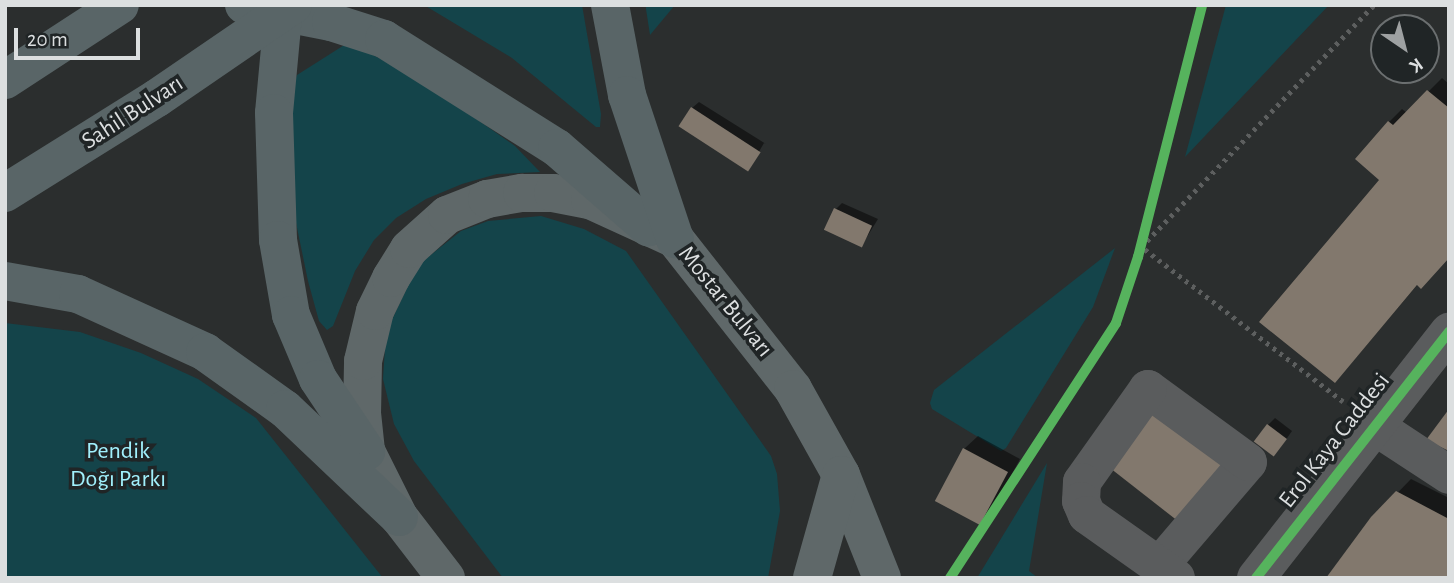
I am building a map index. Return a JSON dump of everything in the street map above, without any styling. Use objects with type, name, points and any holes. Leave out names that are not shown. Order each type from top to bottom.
[{"type":"highway","points":[[5,79],[120,5]]},
{"type":"highway","points":[[244,5],[286,8],[384,39],[557,148],[661,233]]},
{"type":"highway","points":[[610,5],[627,94],[661,233]]},
{"type":"highway","points":[[286,8],[274,113],[278,240],[291,314],[318,379],[366,451]]},
{"type":"highway","name":"Sahil Bulvarı","points":[[5,194],[157,98],[286,8]]},
{"type":"highway","points":[[5,281],[34,284],[78,294],[205,352],[285,409],[399,517]]},
{"type":"main road","name":"Mostar Bulvarı","points":[[446,578],[399,517],[366,451],[362,415],[363,361],[375,311],[403,259],[431,228],[447,215],[487,199],[522,192],[553,193],[590,200],[661,233],[793,389],[841,475],[882,578]]},
{"type":"main road","points":[[812,578],[841,475]]},
{"type":"street","name":"Erol Kaya Caddesi","points":[[1256,578],[1373,425],[1449,332]]},
{"type":"street","points":[[1147,389],[1248,462],[1168,572],[1087,515],[1080,500],[1082,482],[1147,389]]},
{"type":"street","points":[[1373,425],[1449,475]]},
{"type":"path","points":[[1140,252],[1374,5]]},
{"type":"path","points":[[1140,252],[1148,220]]},
{"type":"path","points":[[1140,252],[1373,425]]},
{"type":"green space","points":[[424,5],[582,5],[601,114],[600,127],[596,127],[512,58]]},
{"type":"green space","points":[[646,5],[675,5],[650,35],[646,9]]},
{"type":"green space","points":[[1226,5],[1329,5],[1185,157]]},
{"type":"green space","points":[[349,42],[422,81],[515,146],[540,172],[497,174],[462,184],[426,199],[396,218],[374,240],[355,271],[333,326],[327,330],[319,321],[294,213],[291,91],[297,75]]},
{"type":"green space","points":[[541,216],[584,229],[626,251],[771,456],[777,474],[780,511],[768,578],[503,578],[414,461],[394,424],[383,379],[386,332],[418,265],[461,231],[488,221]]},
{"type":"green space","points":[[1115,248],[1093,307],[1006,448],[1001,451],[932,409],[930,403],[934,390]]},
{"type":"green space","name":"Pendik Doğı Parkı","points":[[5,323],[80,332],[141,353],[198,379],[256,418],[383,578],[5,578]]},
{"type":"green space","points":[[1047,463],[1029,571],[1038,578],[977,578]]},
{"type":"building","points":[[1427,90],[1449,108],[1449,258],[1421,289],[1417,285],[1335,383],[1259,322],[1379,180],[1355,159],[1388,121],[1393,125]]},
{"type":"building","points":[[691,107],[761,152],[748,171],[678,126]]},
{"type":"building","points":[[834,208],[872,226],[862,248],[824,230]]},
{"type":"building","points":[[1158,404],[1233,462],[1184,526],[1109,467]]},
{"type":"building","points":[[1449,409],[1449,451],[1426,440]]},
{"type":"building","points":[[1267,424],[1287,439],[1274,457],[1254,442]]},
{"type":"building","points":[[963,448],[1008,472],[980,525],[935,501]]},
{"type":"building","points":[[1396,491],[1449,519],[1449,578],[1326,578],[1371,517]]},
{"type":"cycle path","points":[[950,578],[1116,323],[1138,257],[1202,5]]},
{"type":"cycle path","points":[[1256,578],[1449,332]]}]
